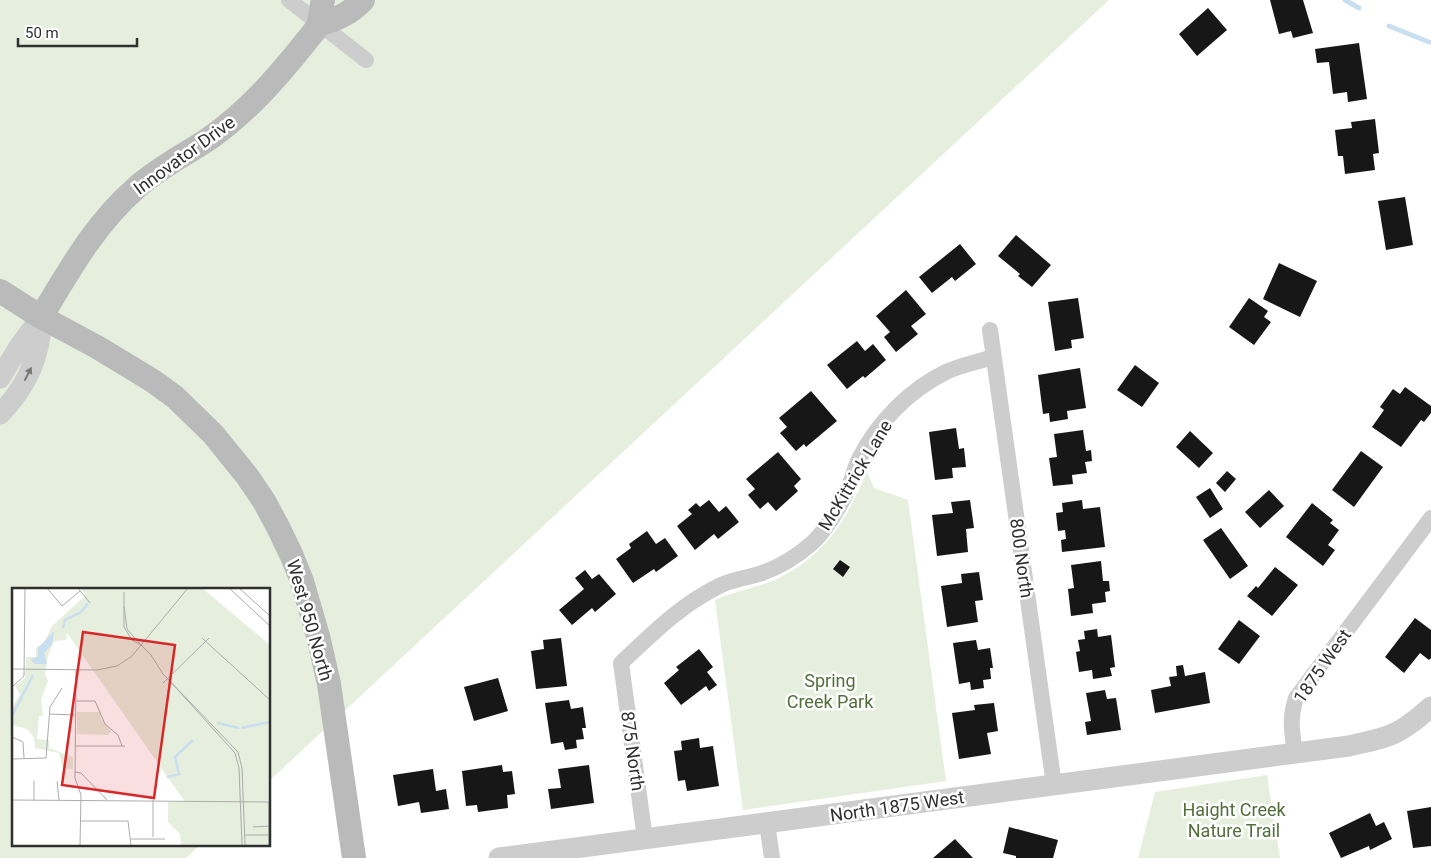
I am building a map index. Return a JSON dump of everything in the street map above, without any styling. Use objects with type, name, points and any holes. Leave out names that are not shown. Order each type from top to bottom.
[{"type":"main road","name":"Innovator Drive","points":[[41,317],[83,247],[118,204],[155,172],[210,138],[246,110],[280,73],[319,24],[323,0]]},
{"type":"main road","points":[[319,24],[330,22],[343,16],[363,0]]},
{"type":"main road","name":"West 950 North","points":[[0,291],[41,317],[97,347],[153,381],[175,397],[213,434],[247,476],[274,518],[302,581],[324,662],[354,858]]},
{"type":"street","points":[[289,0],[366,60]]},
{"type":"street","name":"Innovator Drive","points":[[0,378],[19,347],[41,317]]},
{"type":"street","name":"Innovator Drive","points":[[0,414],[14,398],[32,367],[40,342],[41,317]]},
{"type":"street","name":"800 North","points":[[990,330],[1054,785]]},
{"type":"street","name":"McKittrick Lane","points":[[621,663],[670,617],[696,599],[721,585],[763,573],[790,559],[813,542],[832,520],[846,493],[859,459],[877,430],[898,406],[918,388],[948,371],[994,357]]},
{"type":"street","name":"1875 West","points":[[1295,753],[1291,722],[1296,698],[1431,518]]},
{"type":"street","name":"875 North","points":[[621,663],[645,839]]},
{"type":"street","points":[[1295,753],[1349,746],[1396,733],[1412,723],[1431,707]]},
{"type":"street","name":"North 1875 West","points":[[499,858],[1295,753]]},
{"type":"street","points":[[767,823],[772,858]]},
{"type":"green space","points":[[0,0],[1109,0],[270,780],[270,588],[12,588],[12,846],[199,846],[186,858],[0,858]]},
{"type":"green space","name":"Spring Creek Park","points":[[867,472],[874,488],[908,500],[946,781],[743,810],[715,600],[777,579],[809,558],[833,534],[851,505]]},
{"type":"green space","name":"Haight Creek Nature Trail","points":[[1267,775],[1280,858],[1138,858],[1155,792]]},
{"type":"building","points":[[1270,0],[1303,0],[1313,33],[1293,38],[1291,31],[1279,34]]},
{"type":"building","points":[[1208,8],[1227,30],[1197,56],[1179,34]]},
{"type":"building","points":[[1359,43],[1367,99],[1348,102],[1347,92],[1333,94],[1329,62],[1317,63],[1315,49]]},
{"type":"building","points":[[1375,119],[1379,153],[1373,154],[1375,170],[1345,174],[1343,156],[1338,156],[1335,130],[1352,128],[1351,122]]},
{"type":"building","points":[[1405,197],[1413,245],[1386,250],[1378,201]]},
{"type":"building","points":[[1016,235],[1051,265],[1032,287],[1018,276],[1020,274],[998,256]]},
{"type":"building","points":[[960,244],[976,264],[955,281],[952,277],[932,293],[919,277]]},
{"type":"building","points":[[1279,263],[1317,281],[1300,317],[1263,299]]},
{"type":"building","points":[[906,290],[926,314],[911,326],[918,334],[896,352],[884,337],[890,332],[876,316]]},
{"type":"building","points":[[1078,298],[1084,338],[1071,340],[1072,348],[1055,351],[1048,302]]},
{"type":"building","points":[[1249,298],[1268,311],[1264,317],[1271,322],[1254,345],[1229,327]]},
{"type":"building","points":[[857,341],[865,351],[873,344],[886,360],[865,378],[863,376],[847,389],[827,365]]},
{"type":"building","points":[[1135,365],[1159,383],[1142,407],[1117,390]]},
{"type":"building","points":[[1080,368],[1086,408],[1067,411],[1068,419],[1050,422],[1049,413],[1043,414],[1038,375]]},
{"type":"building","points":[[1405,387],[1431,406],[1431,413],[1424,422],[1421,420],[1401,447],[1372,427],[1384,410],[1380,407],[1393,389],[1400,394]]},
{"type":"building","points":[[811,391],[837,421],[806,447],[804,444],[796,451],[780,433],[787,427],[779,418]]},
{"type":"building","points":[[956,428],[959,449],[964,448],[966,467],[952,468],[953,478],[935,480],[929,432]]},
{"type":"building","points":[[1083,430],[1086,451],[1091,450],[1092,461],[1085,462],[1087,473],[1072,475],[1073,484],[1053,486],[1049,458],[1057,457],[1054,434]]},
{"type":"building","points":[[1190,431],[1213,453],[1199,468],[1176,447]]},
{"type":"building","points":[[1361,451],[1383,467],[1354,507],[1332,490]]},
{"type":"building","points":[[778,452],[801,479],[794,486],[798,491],[776,511],[768,502],[760,509],[748,495],[755,489],[746,479]]},
{"type":"building","points":[[1227,471],[1236,479],[1225,492],[1216,483]]},
{"type":"building","points":[[1210,488],[1223,509],[1210,518],[1196,497]]},
{"type":"building","points":[[1269,490],[1284,506],[1260,528],[1245,512]]},
{"type":"building","points":[[709,500],[719,512],[726,506],[739,522],[718,539],[714,534],[695,550],[677,526],[692,514],[688,510],[696,503],[700,507]]},
{"type":"building","points":[[970,500],[974,528],[966,529],[968,552],[937,556],[932,515],[953,513],[951,502]]},
{"type":"building","points":[[1082,500],[1083,509],[1100,507],[1105,547],[1062,552],[1061,540],[1066,539],[1065,530],[1058,531],[1056,513],[1063,512],[1062,503]]},
{"type":"building","points":[[1312,503],[1333,520],[1330,523],[1339,530],[1328,545],[1335,550],[1323,566],[1286,537]]},
{"type":"building","points":[[1221,528],[1248,566],[1230,579],[1203,540]]},
{"type":"building","points":[[647,531],[656,544],[665,538],[678,556],[656,572],[654,569],[633,583],[616,559],[631,548],[629,544]]},
{"type":"building","points":[[840,560],[850,567],[843,577],[833,569]]},
{"type":"building","points":[[1101,561],[1103,581],[1109,581],[1110,591],[1105,592],[1106,602],[1092,604],[1093,613],[1071,616],[1068,589],[1074,588],[1071,565]]},
{"type":"building","points":[[1275,567],[1298,585],[1272,616],[1247,596],[1256,586],[1258,588]]},
{"type":"building","points":[[585,570],[592,579],[599,574],[616,594],[595,612],[592,608],[572,625],[559,610],[584,589],[575,578]]},
{"type":"building","points":[[979,572],[983,600],[975,601],[978,622],[947,627],[941,586],[962,583],[961,574]]},
{"type":"building","points":[[1415,618],[1431,630],[1431,658],[1429,660],[1420,653],[1404,673],[1385,657]]},
{"type":"building","points":[[1239,620],[1260,636],[1239,664],[1218,649]]},
{"type":"building","points":[[1097,629],[1098,637],[1111,635],[1115,667],[1110,668],[1112,676],[1093,679],[1092,670],[1079,672],[1076,652],[1080,651],[1078,640],[1085,639],[1084,631]]},
{"type":"building","points":[[561,638],[567,686],[536,689],[531,651],[544,649],[543,640]]},
{"type":"building","points":[[976,640],[978,650],[990,648],[993,668],[990,668],[991,679],[983,680],[984,688],[971,690],[970,682],[959,684],[953,643]]},
{"type":"building","points":[[699,649],[713,667],[707,672],[717,685],[709,691],[706,686],[681,705],[664,683],[679,670],[676,667]]},
{"type":"building","points":[[1183,665],[1185,676],[1205,672],[1210,703],[1155,713],[1151,690],[1171,686],[1169,677],[1177,676],[1176,666]]},
{"type":"building","points":[[498,678],[508,711],[474,721],[464,687]]},
{"type":"building","points":[[1105,690],[1107,699],[1116,698],[1121,730],[1087,735],[1085,722],[1091,721],[1086,693]]},
{"type":"building","points":[[569,700],[571,709],[583,707],[586,728],[582,728],[584,739],[576,740],[577,748],[565,750],[563,742],[551,744],[545,703]]},
{"type":"building","points":[[994,703],[998,731],[987,733],[991,754],[959,759],[952,713],[975,710],[974,705]]},
{"type":"building","points":[[699,738],[700,748],[713,746],[719,786],[687,791],[685,780],[678,781],[674,751],[682,750],[681,741]]},
{"type":"building","points":[[502,765],[503,772],[512,771],[515,794],[507,795],[508,808],[478,812],[477,805],[466,806],[462,771]]},
{"type":"building","points":[[589,765],[594,803],[551,809],[548,789],[561,788],[558,769]]},
{"type":"building","points":[[433,769],[436,791],[446,789],[449,809],[421,813],[419,802],[398,806],[393,775]]},
{"type":"building","points":[[1431,807],[1431,846],[1413,848],[1407,811]]},
{"type":"building","points":[[1370,813],[1376,826],[1384,822],[1392,839],[1370,850],[1369,846],[1341,858],[1329,833]]},
{"type":"building","points":[[1009,827],[1058,840],[1053,858],[1016,858],[1016,856],[1003,853]]},
{"type":"building","points":[[955,839],[973,858],[933,858]]},
{"type":"waterway","points":[[1345,0],[1359,8]]},
{"type":"waterway","points":[[1389,26],[1429,42]]}]
